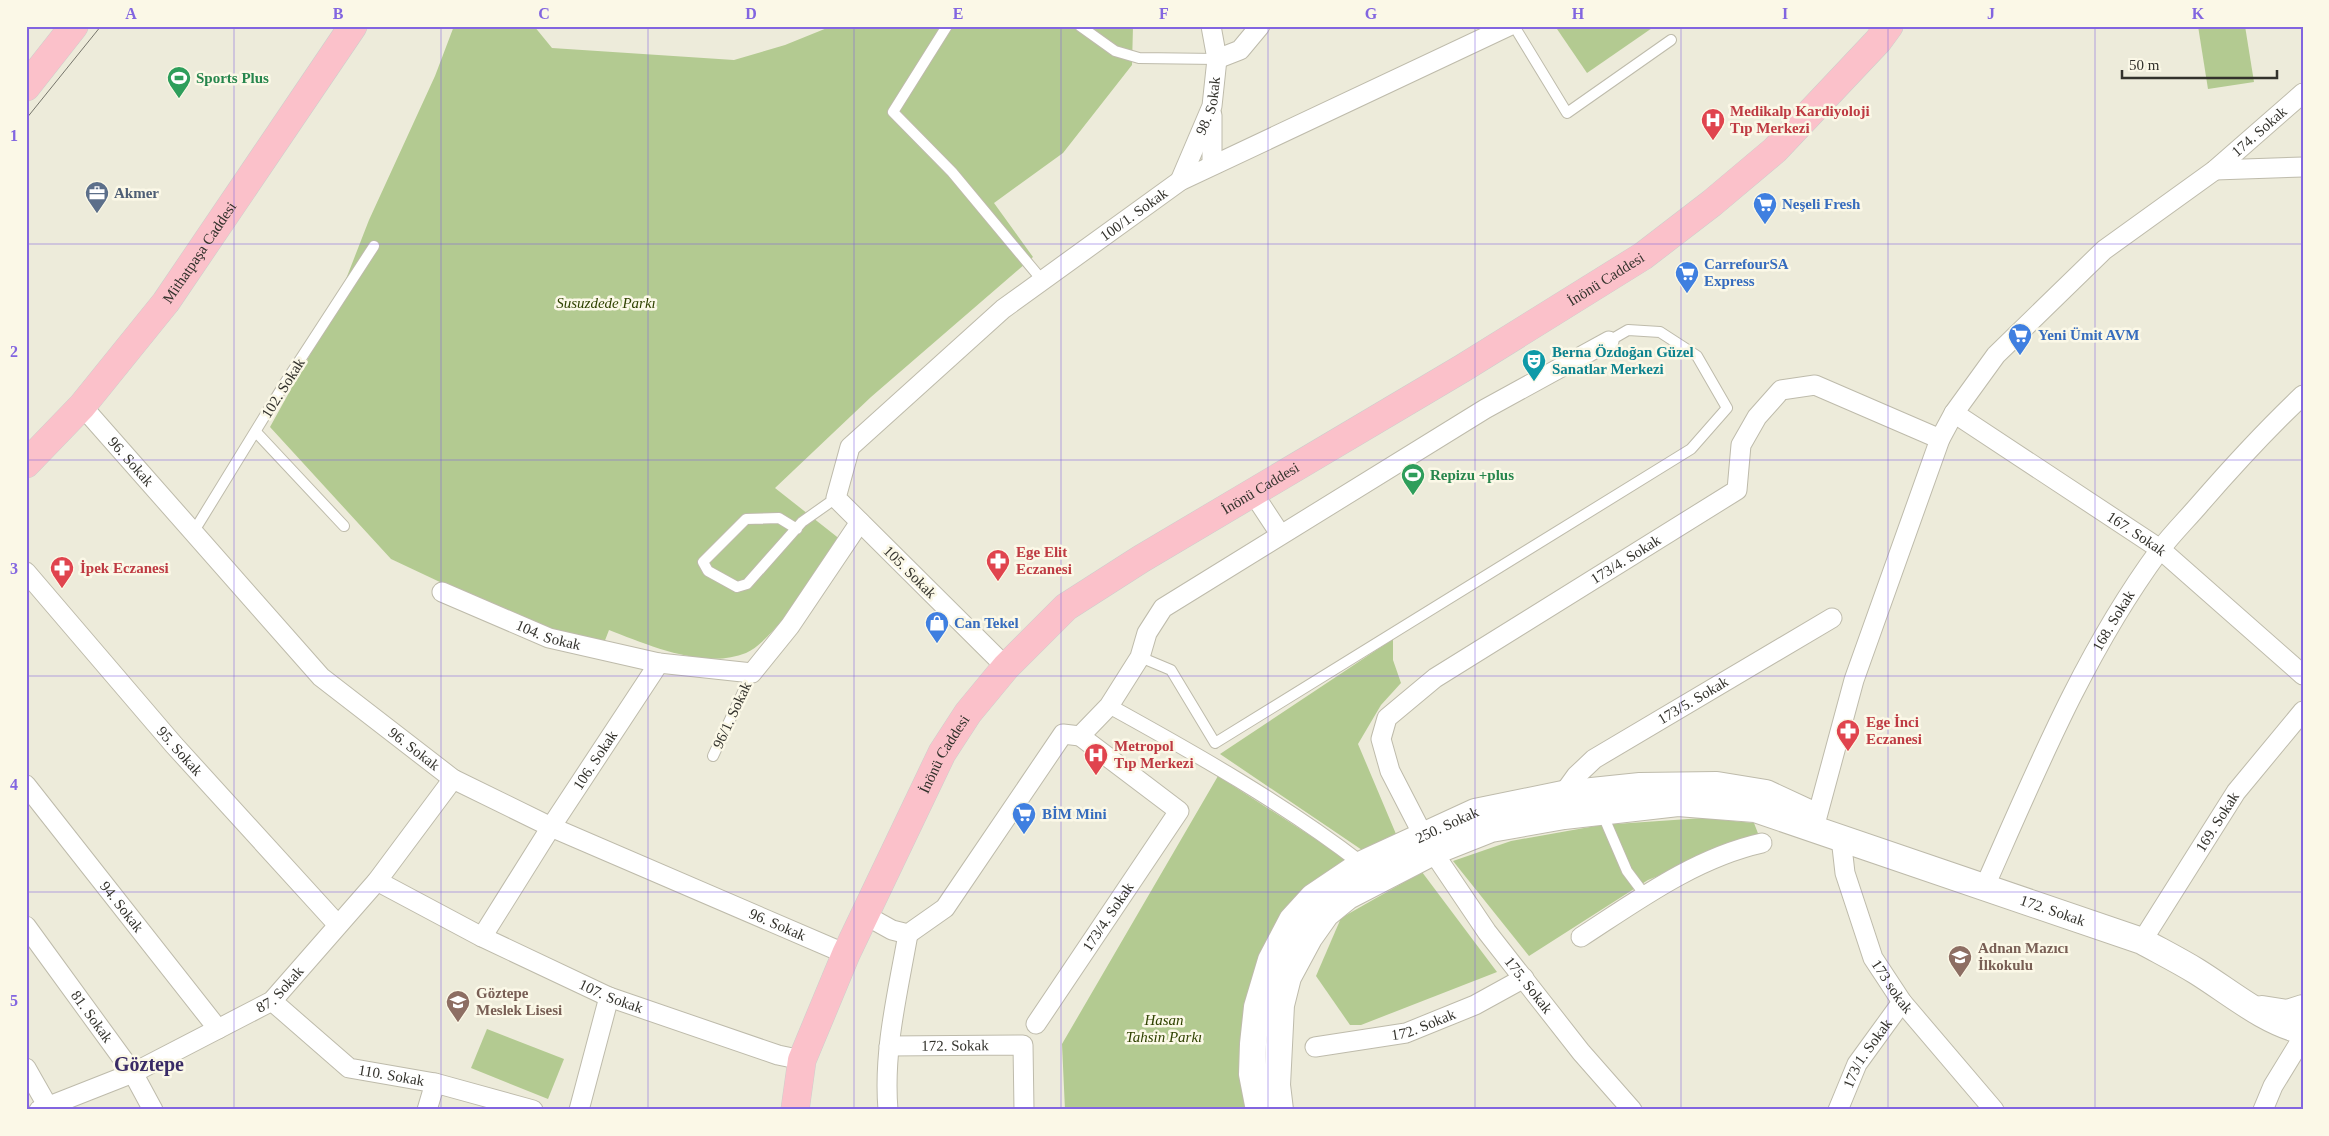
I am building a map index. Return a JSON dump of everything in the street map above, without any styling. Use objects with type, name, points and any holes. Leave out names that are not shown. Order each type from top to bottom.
[{"type":"main road","points":[[26,87],[74,26]]},
{"type":"main road","name":"Mithatpaşa Caddesi","points":[[26,464],[82,406],[166,302],[354,26]]},
{"type":"main road","name":"İnönü Caddesi","points":[[797,1103],[802,1060],[846,954],[942,753],[968,713],[1006,667],[1066,607],[1142,558],[1371,424],[1643,256],[1712,203],[1775,150],[1878,41],[1889,26]]},
{"type":"main road","name":"250. Sokak","points":[[1259,1110],[1252,1074],[1253,1044],[1257,1007],[1272,960],[1292,920],[1313,898],[1362,864],[1428,844],[1490,829],[1564,805],[1640,786],[1717,785],[1766,793],[1817,817]]},
{"type":"main road","name":"250. Sokak","points":[[1564,805],[1602,812],[1678,803],[1755,809],[1823,834],[1841,838]]},
{"type":"main road","points":[[1817,817],[1841,838]]},
{"type":"main road","name":"172. Sokak","points":[[1841,838],[2142,941],[2195,970],[2252,1007],[2286,1026],[2303,1030]]},
{"type":"main road","name":"250. Sokak","points":[[1280,1110],[1277,1085],[1281,1005],[1288,977],[1309,938],[1326,914],[1348,896],[1428,844]]},
{"type":"main road","name":"172. Sokak","points":[[2252,1007],[2287,1013],[2303,1008]]},
{"type":"main road","points":[[2303,1018],[2303,1030]]},
{"type":"street","name":"98. Sokak","points":[[1180,181],[1212,106],[1217,59],[1211,26]]},
{"type":"street","points":[[1217,59],[1240,50],[1260,26]]},
{"type":"street","name":"100/1. Sokak","points":[[836,498],[850,447],[1003,309],[1180,181],[1509,26]]},
{"type":"street","name":"174. Sokak","points":[[1817,817],[1854,680],[1940,440],[1954,413],[1996,355],[2104,250],[2215,170],[2303,93]]},
{"type":"street","points":[[1212,106],[1212,165]]},
{"type":"street","points":[[2215,170],[2303,167]]},
{"type":"street","points":[[888,1110],[886,1079],[889,1046],[908,934],[945,908],[1063,734],[1080,736],[1109,706],[1140,657],[1147,633],[1163,608],[1485,408],[1609,341]]},
{"type":"street","name":"173/4. Sokak","points":[[1428,844],[1390,771],[1381,739],[1387,718],[1435,678],[1737,490],[1741,445],[1757,418],[1781,390],[1815,385],[1940,440]]},
{"type":"street","name":"168. Sokak","points":[[1985,886],[2047,745],[2087,664],[2160,549],[2249,447],[2303,395]]},
{"type":"street","name":"96. Sokak","points":[[82,406],[321,677],[453,780],[551,827],[846,954]]},
{"type":"street","name":"167. Sokak","points":[[1954,413],[2160,549],[2303,675]]},
{"type":"street","points":[[1252,493],[1280,534]]},
{"type":"street","name":"105. Sokak","points":[[836,498],[1006,667]]},
{"type":"street","points":[[659,664],[752,673],[790,626],[860,522]]},
{"type":"street","name":"95. Sokak","points":[[26,572],[174,745],[338,925]]},
{"type":"street","name":"104. Sokak","points":[[442,592],[549,638],[659,664]]},
{"type":"street","name":"173/5. Sokak","points":[[1564,805],[1576,776],[1594,759],[1832,618]]},
{"type":"street","name":"106. Sokak","points":[[482,937],[551,827],[659,664]]},
{"type":"street","points":[[1109,706],[1212,763],[1309,826],[1362,864]]},
{"type":"street","name":"169. Sokak","points":[[2142,941],[2236,792],[2303,711]]},
{"type":"street","name":"173/4. Sokak","points":[[1036,1024],[1179,811],[1080,736]]},
{"type":"street","name":"87. Sokak","points":[[43,1107],[133,1073],[272,1001],[377,881],[453,780]]},
{"type":"street","name":"94. Sokak","points":[[26,785],[218,1028]]},
{"type":"street","name":"173 sokak","points":[[1841,838],[1845,873],[1873,958],[1902,1002],[1994,1110]]},
{"type":"street","points":[[1581,937],[1666,881],[1736,849],[1762,843]]},
{"type":"street","name":"175. Sokak","points":[[1428,844],[1487,932],[1581,1052],[1632,1110]]},
{"type":"street","name":"107. Sokak","points":[[377,881],[482,937],[609,997],[778,1055],[802,1060]]},
{"type":"street","points":[[865,915],[892,930],[908,934]]},
{"type":"street","name":"81. Sokak","points":[[26,926],[133,1073],[154,1110]]},
{"type":"street","name":"172. Sokak","points":[[1314,1047],[1406,1033],[1475,1005],[1524,978]]},
{"type":"street","points":[[580,1110],[609,997]]},
{"type":"street","name":"110. Sokak","points":[[272,1001],[349,1068],[435,1083],[533,1110]]},
{"type":"street","name":"173/1. Sokak","points":[[1838,1110],[1857,1064],[1902,1002]]},
{"type":"street","points":[[2263,1110],[2273,1086],[2303,1037]]},
{"type":"street","name":"172. Sokak","points":[[889,1046],[1023,1045],[1024,1110]]},
{"type":"street","points":[[26,1068],[43,1107]]},
{"type":"street","points":[[427,1110],[435,1083]]},
{"type":"lane","points":[[947,26],[893,112],[952,172],[1042,280]]},
{"type":"lane","points":[[1080,26],[1116,51],[1138,58],[1217,59]]},
{"type":"lane","points":[[1514,26],[1567,113],[1671,40]]},
{"type":"lane","name":"102. Sokak","points":[[194,531],[285,383],[374,246]]},
{"type":"lane","points":[[1140,657],[1171,670],[1215,743],[1691,449],[1727,408],[1697,356],[1660,332],[1628,330],[1609,341]]},
{"type":"lane","points":[[256,432],[344,526]]},
{"type":"lane","points":[[796,529],[779,518],[746,519],[703,562],[708,571],[738,587],[747,584],[796,529],[836,498]]},
{"type":"lane","name":"96/1. Sokak","points":[[713,756],[752,673]]},
{"type":"lane","points":[[1602,812],[1627,871],[1645,895]]},
{"type":"green space","name":"Susuzdede Parkı","points":[[454,26],[534,26],[552,48],[734,60],[785,45],[832,26],[1133,26],[1132,65],[1063,153],[994,203],[1033,257],[871,397],[775,488],[841,540],[784,619],[758,646],[746,653],[730,658],[695,657],[677,654],[609,630],[604,643],[531,625],[391,559],[270,427],[332,315],[369,220],[435,76]]},
{"type":"green space","points":[[1562,26],[1655,26],[1587,73],[1557,29]]},
{"type":"green space","points":[[2198,26],[2245,26],[2254,82],[2208,89]]},
{"type":"green space","points":[[1393,639],[1393,660],[1401,683],[1381,705],[1358,744],[1396,834],[1362,850],[1220,754]]},
{"type":"green space","name":"Hasan Tahsin Parkı","points":[[1218,776],[1351,862],[1324,879],[1251,1110],[1065,1110],[1062,1044]]},
{"type":"green space","points":[[1703,818],[1754,823],[1759,836],[1648,880],[1529,956],[1453,861],[1511,841],[1601,825]]},
{"type":"green space","points":[[1422,872],[1497,972],[1361,1025],[1350,1025],[1316,976],[1341,918]]},
{"type":"green space","points":[[487,1029],[564,1059],[548,1099],[471,1068]]},
{"type":"tram line","points":[[26,119],[101,26]]},
{"type":"place","name":"Sports Plus","points":[[179,99]]},
{"type":"place","name":"Medikalp Kardiyoloji Tıp Merkezi","points":[[1713,141]]},
{"type":"place","name":"Akmer","points":[[97,214]]},
{"type":"place","name":"Neşeli Fresh","points":[[1765,225]]},
{"type":"place","name":"CarrefourSA Express","points":[[1687,294]]},
{"type":"place","name":"Yeni Ümit AVM","points":[[2020,356]]},
{"type":"place","name":"Berna Özdoğan Güzel Sanatlar Merkezi","points":[[1534,382]]},
{"type":"place","name":"Repizu +plus","points":[[1413,496]]},
{"type":"place","name":"Ege Elit Eczanesi","points":[[998,582]]},
{"type":"place","name":"İpek Eczanesi","points":[[62,589]]},
{"type":"place","name":"Can Tekel","points":[[937,644]]},
{"type":"place","name":"Ege İnci Eczanesi","points":[[1848,752]]},
{"type":"place","name":"Metropol Tıp Merkezi","points":[[1096,776]]},
{"type":"place","name":"BİM Mini","points":[[1024,835]]},
{"type":"place","name":"Adnan Mazıcı İlkokulu","points":[[1960,978]]},
{"type":"place","name":"Göztepe Meslek Lisesi","points":[[458,1023]]},
{"type":"district","name":"Göztepe","points":[[149,1064]]}]
